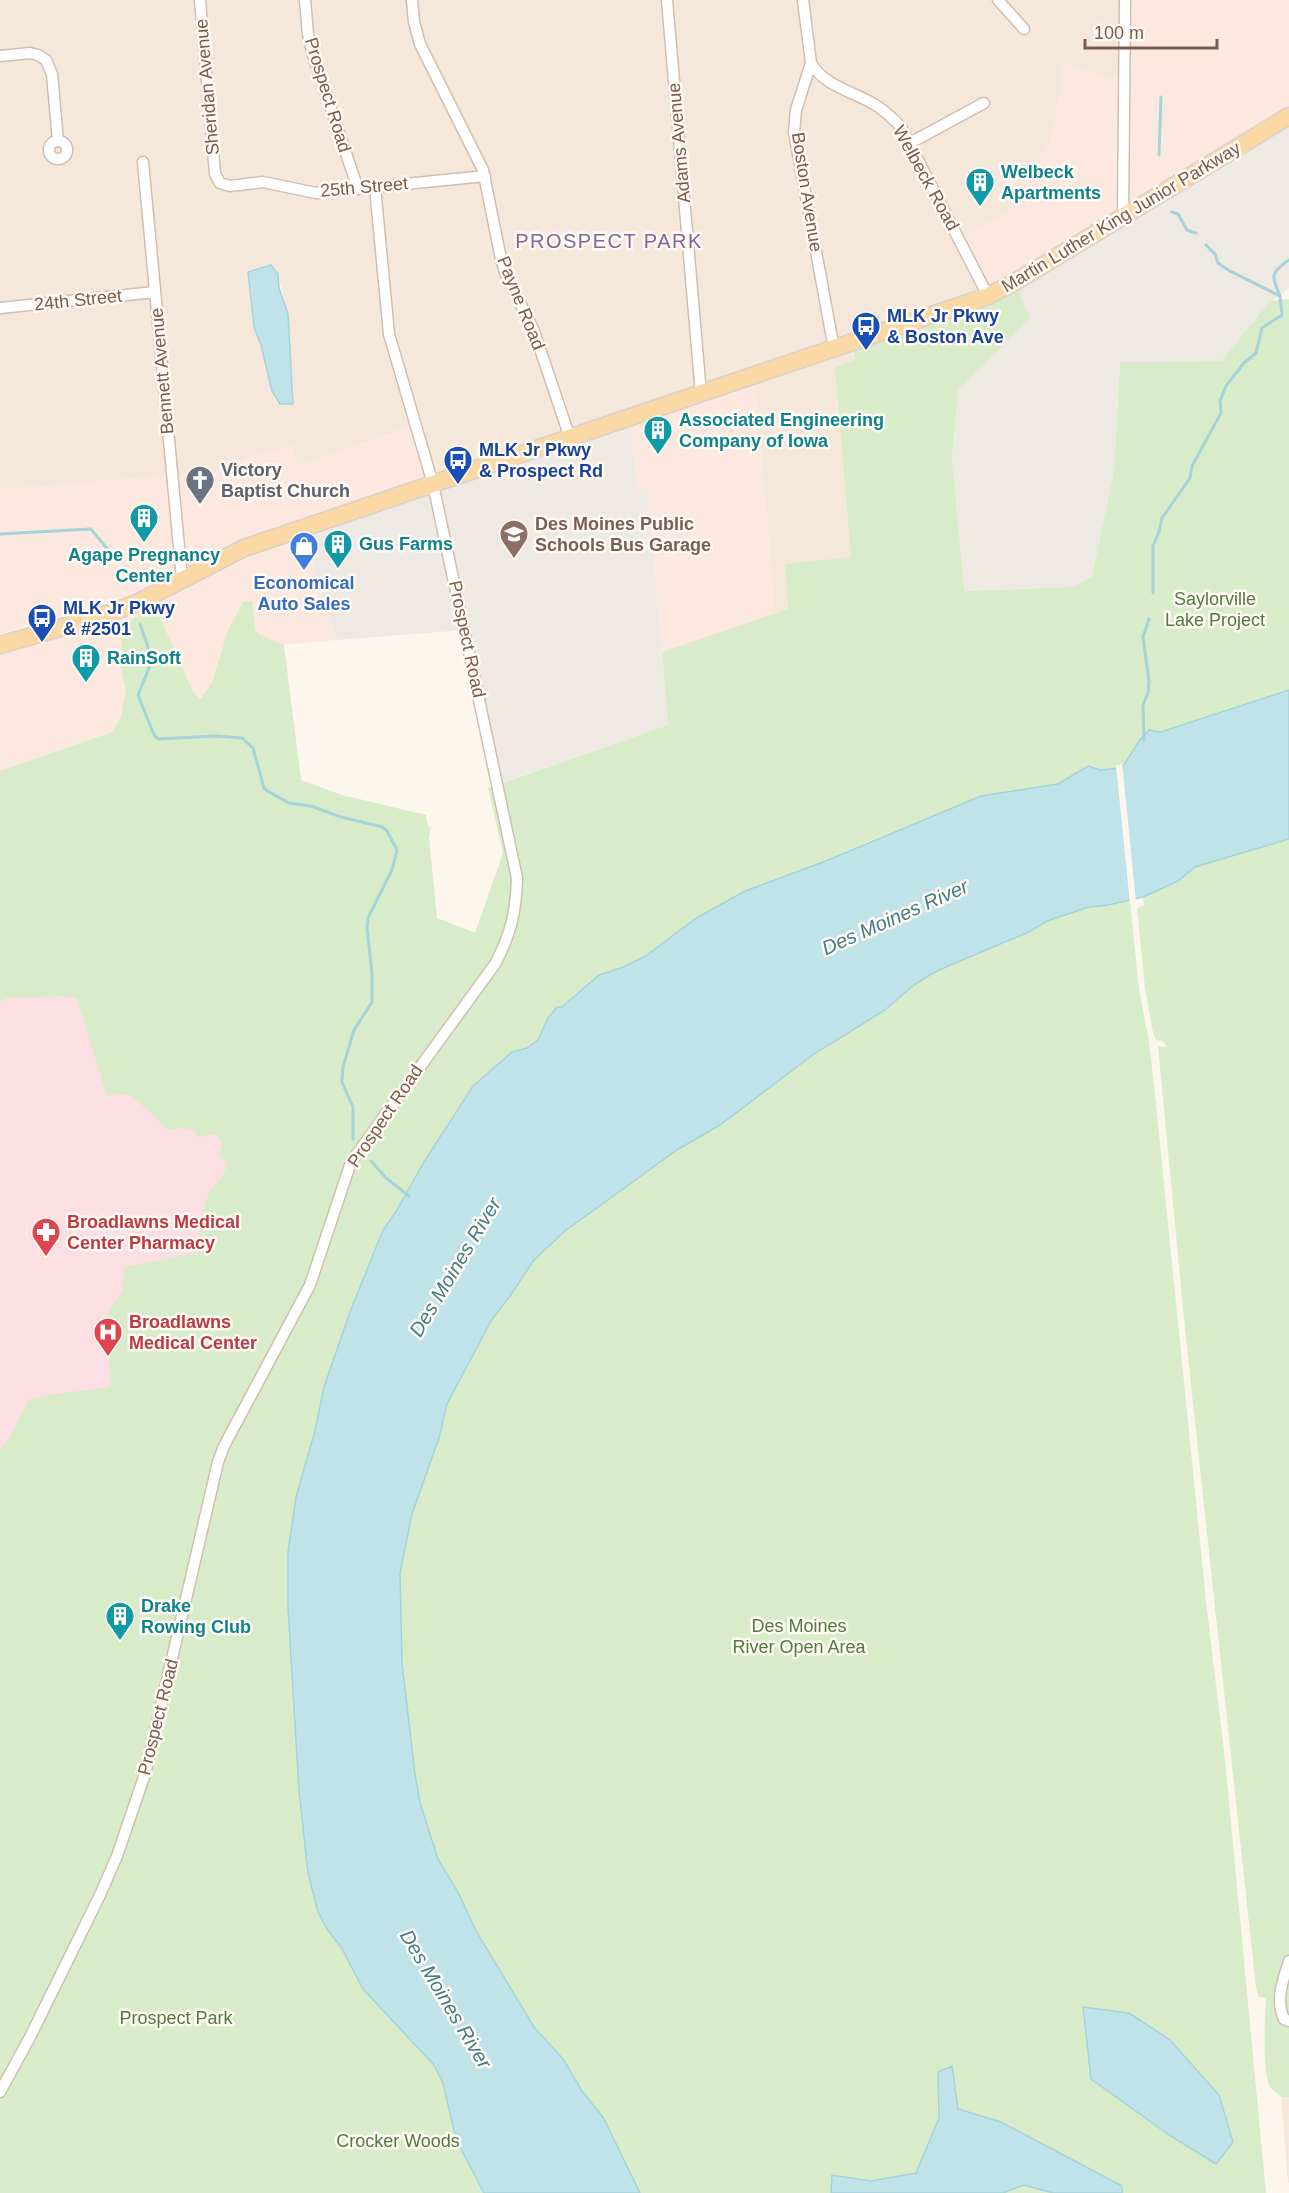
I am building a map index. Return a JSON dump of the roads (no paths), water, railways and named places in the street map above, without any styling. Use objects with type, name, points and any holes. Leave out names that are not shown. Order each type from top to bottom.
[{"type":"main road","name":"Martin Luther King Junior Parkway","points":[[0,645],[101,616],[137,603],[244,548],[988,296],[1015,282],[1289,116]]},
{"type":"street","name":"Sheridan Avenue","points":[[200,0],[215,174]]},
{"type":"street","name":"Prospect Road","points":[[305,0],[308,34],[313,55],[358,189]]},
{"type":"street","name":"Payne Road","points":[[412,0],[414,22],[420,44],[477,155],[484,176],[506,275],[534,331],[570,438]]},
{"type":"street","name":"Adams Avenue","points":[[667,0],[701,394]]},
{"type":"street","name":"Boston Avenue","points":[[803,0],[811,63],[796,110],[794,132],[834,349]]},
{"type":"street","points":[[998,0],[1024,29]]},
{"type":"street","points":[[1123,216],[1125,0]]},
{"type":"street","points":[[0,56],[30,53],[46,60],[51,67],[58,141]]},
{"type":"street","name":"Welbeck Road","points":[[811,63],[824,79],[874,104],[889,114],[901,128],[988,296]]},
{"type":"street","points":[[910,143],[984,104]]},
{"type":"street","name":"Bennett Avenue","points":[[143,162],[182,579]]},
{"type":"street","name":"25th Street","points":[[215,174],[220,183],[230,186],[263,182],[316,193],[484,176]]},
{"type":"street","name":"Prospect Road","points":[[0,2092],[29,2039],[91,1913],[120,1846],[145,1774],[218,1462],[224,1446],[310,1285],[351,1162],[495,964],[509,936],[514,919],[517,878],[433,484],[389,334],[375,187]]},
{"type":"street","name":"24th Street","points":[[0,308],[155,292]]},
{"type":"street","points":[[1289,1961],[1281,1988],[1280,2009],[1284,2019],[1289,2021]]},
{"type":"water","points":[[271,265],[278,274],[279,288],[288,314],[293,404],[280,404],[272,391],[261,345],[254,327],[248,272]]},
{"type":"water","name":"Des Moines River","points":[[1289,690],[1289,839],[1195,867],[1178,881],[1143,897],[1089,907],[1047,921],[1029,932],[933,973],[914,985],[885,1010],[814,1054],[720,1125],[677,1150],[565,1231],[534,1260],[491,1321],[447,1404],[439,1438],[412,1514],[400,1573],[402,1663],[415,1774],[420,1803],[438,1859],[459,1894],[476,1931],[534,2027],[563,2059],[582,2091],[603,2117],[640,2193],[484,2193],[456,2139],[443,2083],[434,2065],[363,1989],[341,1947],[327,1929],[318,1912],[308,1873],[299,1791],[288,1607],[288,1552],[296,1497],[315,1431],[324,1387],[350,1312],[383,1230],[473,1086],[512,1052],[527,1048],[538,1040],[548,1018],[557,1007],[562,1007],[599,975],[624,967],[647,955],[695,919],[745,891],[823,862],[981,796],[1058,784],[1088,766],[1100,770],[1122,768],[1149,730],[1161,732]]},
{"type":"water","points":[[1083,2007],[1129,2013],[1170,2040],[1219,2095],[1233,2142],[1216,2164],[1169,2135],[1091,2079]]},
{"type":"water","points":[[952,2066],[958,2109],[1001,2122],[1122,2186],[1122,2193],[1053,2193],[1024,2185],[1003,2193],[831,2193],[832,2175],[871,2181],[916,2173],[939,2118],[938,2072]]},
{"type":"waterway","points":[[1159,155],[1161,97]]},
{"type":"waterway","points":[[1172,212],[1178,214],[1187,230],[1196,233]]},
{"type":"waterway","points":[[1153,593],[1153,546],[1162,518],[1190,478],[1192,466],[1221,413],[1220,401],[1226,386],[1244,363],[1256,353],[1262,328],[1282,315],[1280,296],[1228,270],[1218,263],[1215,254],[1206,245]]},
{"type":"waterway","points":[[1280,296],[1274,275],[1289,260]]},
{"type":"waterway","points":[[0,534],[91,529],[109,551]]},
{"type":"waterway","points":[[1144,740],[1143,705],[1148,693],[1149,682],[1143,637],[1149,619]]},
{"type":"waterway","points":[[140,624],[151,663],[138,695],[154,735],[158,739],[216,736],[242,738],[253,748],[264,788],[269,792],[289,803],[311,806],[341,817],[382,827],[387,831],[397,850],[392,870],[368,918],[372,1002],[354,1030],[343,1067],[342,1082],[353,1107],[353,1139]]},
{"type":"waterway","points":[[371,1161],[386,1178],[409,1196]]},
{"type":"place","name":"Welbeck Apartments","points":[[980,208]]},
{"type":"place","name":"MLK Jr Pkwy & Boston Ave","points":[[866,352]]},
{"type":"place","name":"Associated Engineering Company of Iowa","points":[[658,456]]},
{"type":"place","name":"MLK Jr Pkwy & Prospect Rd","points":[[458,486]]},
{"type":"place","name":"Victory Baptist Church","points":[[200,506]]},
{"type":"place","name":"Agape Pregnancy Center","points":[[144,544]]},
{"type":"place","name":"Des Moines Public Schools Bus Garage","points":[[514,560]]},
{"type":"place","name":"Gus Farms","points":[[338,570]]},
{"type":"place","name":"Economical Auto Sales","points":[[304,572]]},
{"type":"place","name":"MLK Jr Pkwy & #2501","points":[[42,644]]},
{"type":"place","name":"RainSoft","points":[[86,684]]},
{"type":"place","name":"Broadlawns Medical Center Pharmacy","points":[[46,1258]]},
{"type":"place","name":"Broadlawns Medical Center","points":[[108,1358]]},
{"type":"place","name":"Drake Rowing Club","points":[[120,1642]]},
{"type":"district","name":"PROSPECT PARK","points":[[609,241]]},
{"type":"park label","name":"Saylorville Lake Project","points":[[1215,609]]},
{"type":"park label","name":"Des Moines River Open Area","points":[[799,1636]]},
{"type":"park label","name":"Prospect Park","points":[[176,2018]]},
{"type":"park label","name":"Crocker Woods","points":[[398,2141]]}]
